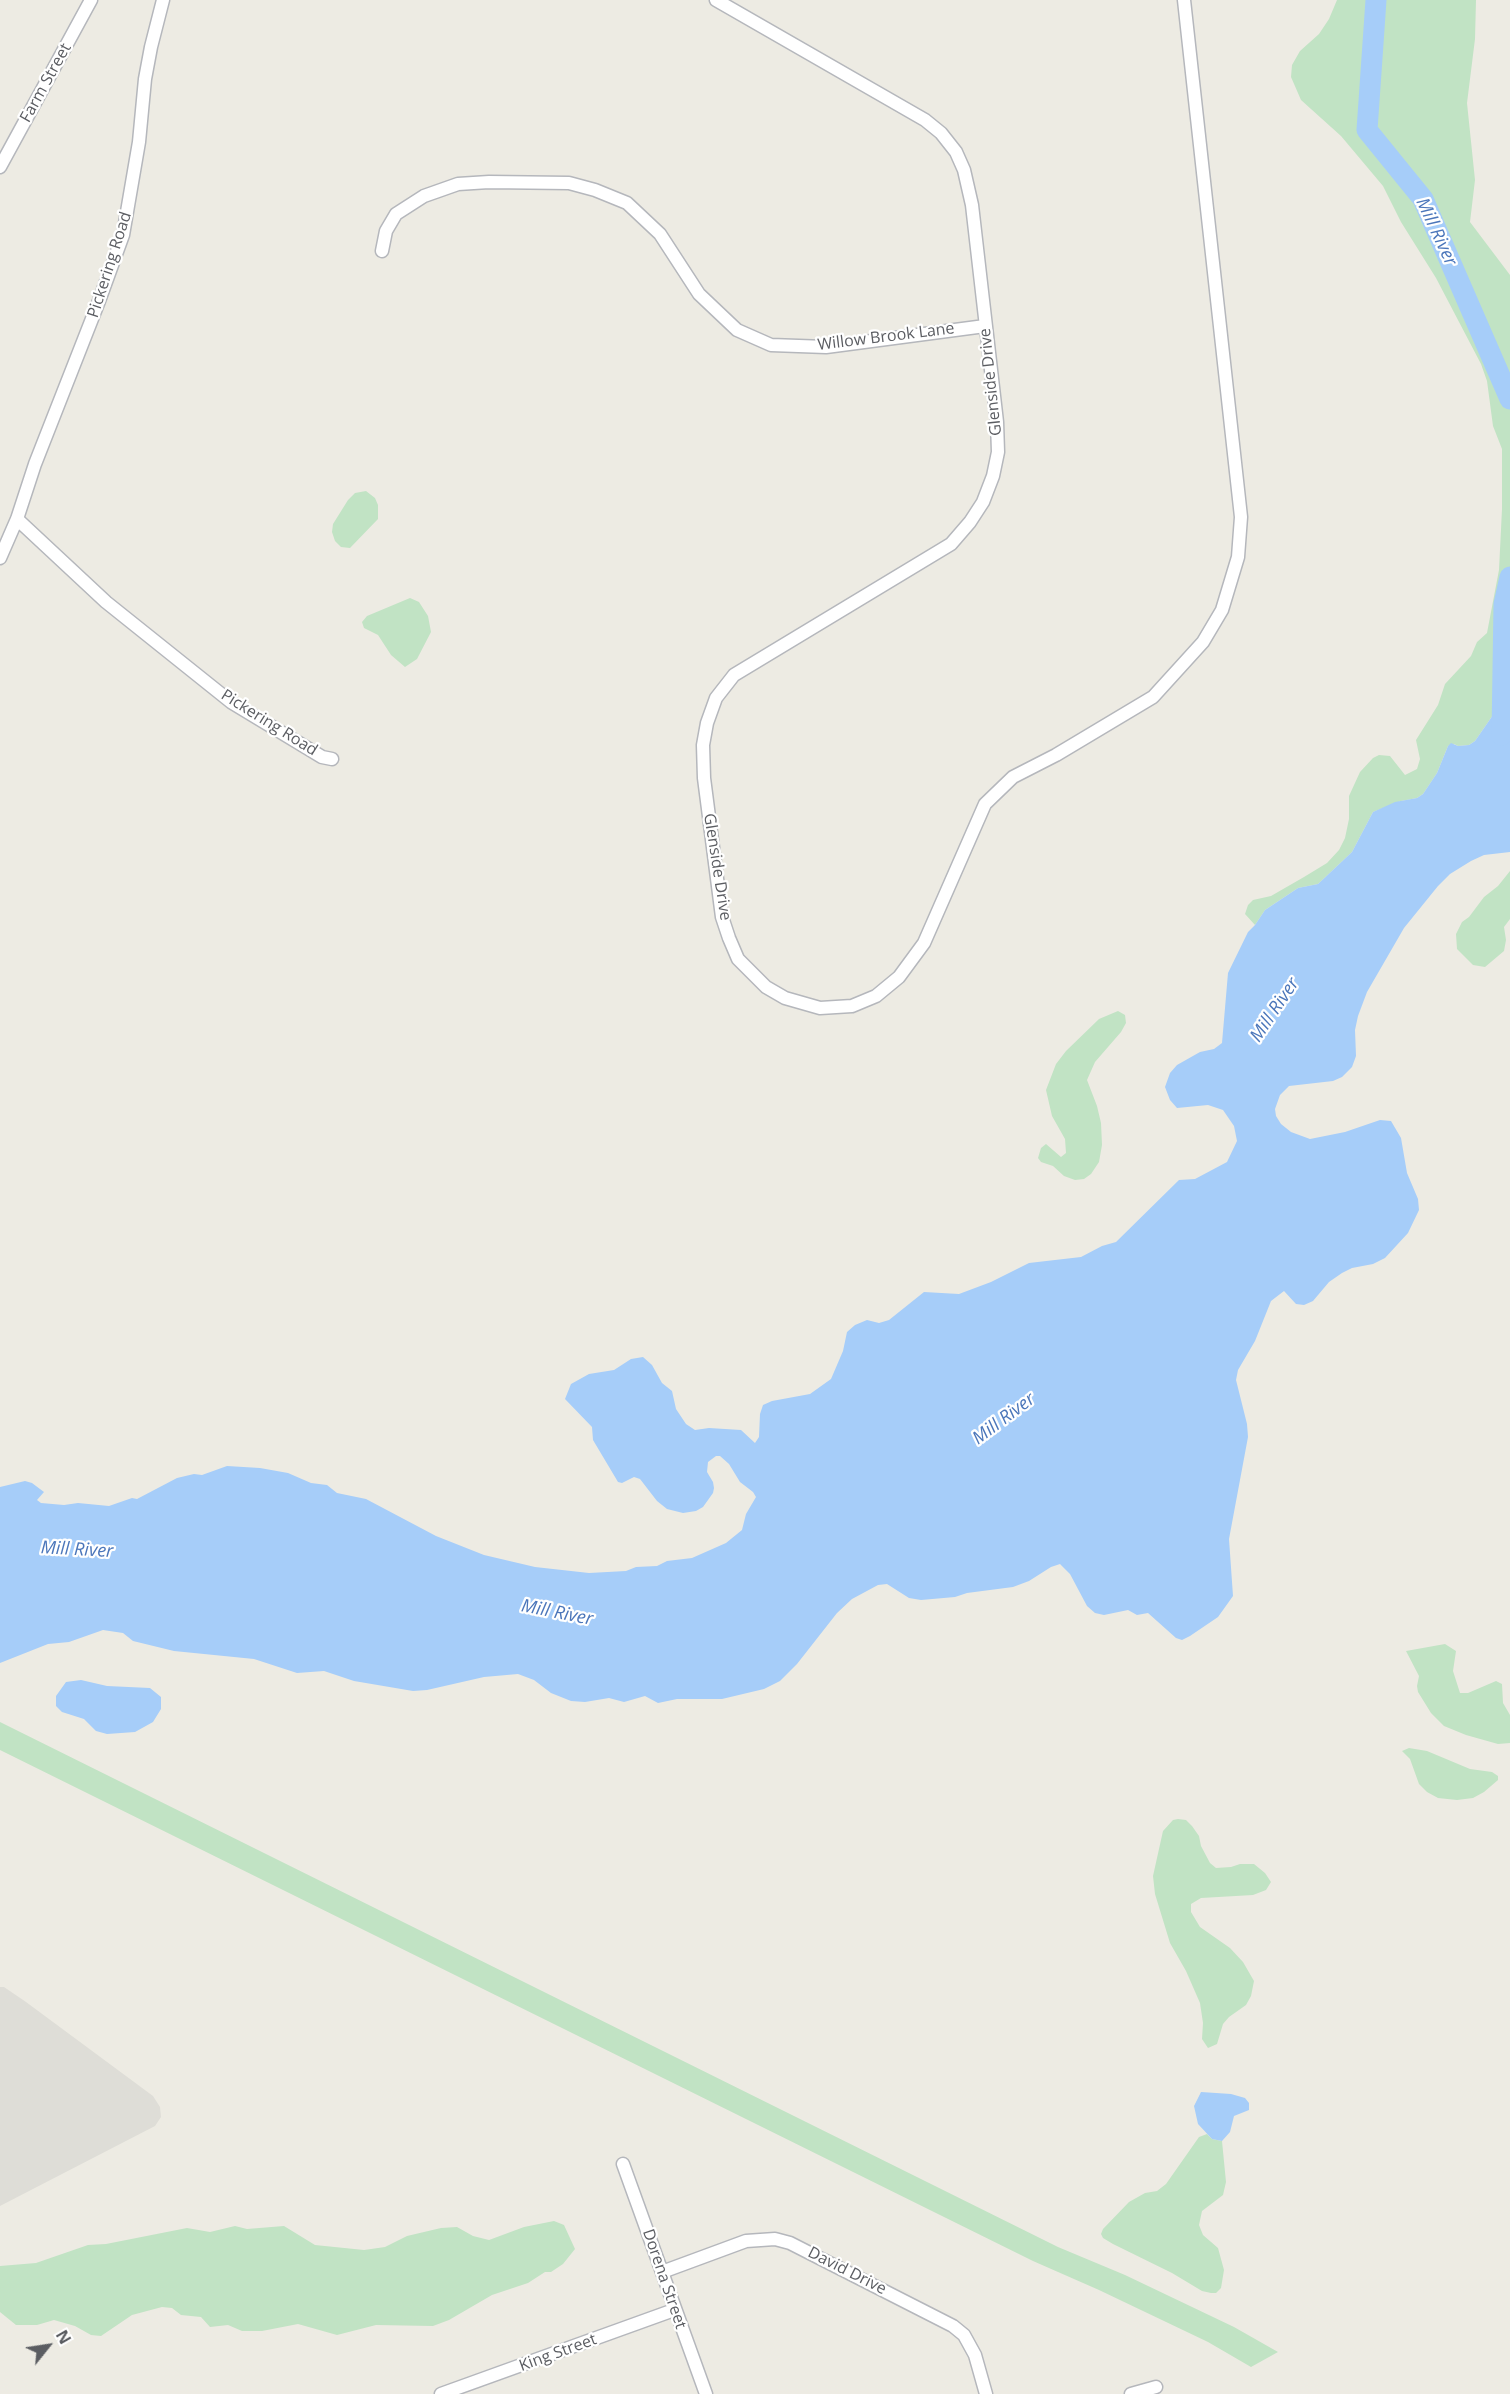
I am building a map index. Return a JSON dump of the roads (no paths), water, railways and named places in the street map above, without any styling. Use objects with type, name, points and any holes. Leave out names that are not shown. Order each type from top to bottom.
[{"type":"street","name":"Farm Street","points":[[0,167],[91,0]]},
{"type":"street","name":"Pickering Road","points":[[0,558],[17,519],[35,464],[123,235],[139,142],[140,111],[147,68],[163,0]]},
{"type":"street","name":"Glenside Drive","points":[[716,0],[926,120],[941,133],[956,152],[966,179],[980,261],[985,326],[997,422],[998,452],[993,476],[983,502],[951,544],[734,675],[716,698],[706,723],[703,745],[704,778],[722,916],[729,938],[738,959],[766,987],[785,998],[820,1008],[852,1005],[876,996],[900,977],[924,943],[985,804],[1013,777],[1056,755],[1153,697],[1203,642],[1222,610],[1238,557],[1241,517],[1184,0]]},
{"type":"street","name":"Willow Brook Lane","points":[[382,251],[386,231],[396,214],[424,196],[458,184],[569,183],[595,190],[627,203],[660,234],[699,294],[737,330],[771,345],[826,347],[985,326]]},
{"type":"street","name":"Pickering Road","points":[[17,519],[106,602],[231,702],[322,757],[332,759]]},
{"type":"street","name":"Dorena Street","points":[[623,2164],[706,2394]]},
{"type":"street","name":"David Drive","points":[[662,2272],[746,2241],[775,2239],[790,2243],[954,2326],[971,2346],[986,2394]]},
{"type":"street","name":"King Street","points":[[441,2394],[674,2310]]},
{"type":"street","points":[[1131,2394],[1156,2387]]},
{"type":"water","points":[[1510,702],[1510,852],[1484,855],[1471,861],[1450,874],[1438,886],[1404,928],[1367,992],[1355,1030],[1356,1056],[1352,1067],[1342,1077],[1333,1081],[1289,1086],[1280,1095],[1275,1109],[1281,1124],[1291,1132],[1310,1139],[1345,1132],[1380,1120],[1391,1121],[1401,1138],[1407,1173],[1418,1199],[1419,1210],[1408,1233],[1385,1258],[1342,1273],[1329,1282],[1313,1301],[1304,1305],[1296,1304],[1284,1291],[1271,1301],[1255,1341],[1238,1370],[1236,1380],[1248,1437],[1229,1539],[1233,1596],[1218,1617],[1190,1636],[1182,1640],[1176,1638],[1148,1613],[1137,1615],[1128,1610],[1104,1615],[1095,1613],[1087,1606],[1070,1574],[1060,1564],[1013,1587],[967,1593],[955,1597],[921,1600],[909,1598],[887,1584],[878,1585],[852,1599],[837,1613],[797,1664],[780,1681],[764,1689],[722,1699],[677,1699],[658,1703],[645,1696],[624,1702],[609,1698],[585,1702],[571,1701],[551,1693],[534,1680],[518,1674],[484,1677],[413,1691],[354,1681],[324,1671],[297,1673],[254,1659],[174,1651],[133,1641],[123,1633],[103,1630],[69,1642],[48,1644],[0,1663],[0,1487],[25,1481],[44,1492],[37,1500],[41,1503],[109,1506],[132,1498],[137,1499],[177,1478],[194,1474],[202,1475],[227,1466],[260,1468],[288,1473],[311,1483],[327,1485],[337,1493],[366,1499],[436,1536],[484,1555],[535,1567],[589,1573],[657,1566],[667,1561],[692,1558],[726,1543],[742,1530],[746,1514],[756,1497],[740,1482],[729,1464],[720,1456],[708,1462],[707,1472],[714,1488],[703,1507],[696,1511],[683,1513],[667,1509],[657,1501],[640,1479],[634,1477],[622,1483],[618,1482],[593,1440],[592,1427],[565,1399],[571,1384],[589,1374],[614,1370],[631,1359],[643,1357],[652,1365],[662,1383],[672,1391],[676,1409],[686,1424],[695,1430],[709,1428],[741,1430],[755,1443],[759,1437],[760,1414],[763,1405],[772,1401],[810,1394],[831,1379],[843,1351],[847,1332],[855,1325],[867,1320],[879,1323],[889,1320],[924,1292],[959,1294],[991,1282],[1029,1263],[1081,1257],[1102,1246],[1116,1242],[1179,1180],[1195,1179],[1227,1162],[1237,1141],[1234,1126],[1223,1110],[1208,1105],[1177,1108],[1170,1100],[1165,1087],[1170,1073],[1177,1065],[1200,1052],[1214,1049],[1222,1043],[1228,973],[1248,932],[1265,910],[1298,888],[1318,884],[1352,852],[1373,812],[1395,802],[1417,798],[1423,794],[1437,773],[1448,746],[1451,743],[1458,746],[1469,745],[1475,741],[1493,715]]},
{"type":"water","points":[[81,1680],[107,1686],[150,1688],[161,1697],[161,1709],[153,1722],[135,1732],[107,1734],[96,1731],[84,1719],[62,1712],[56,1706],[56,1696],[66,1682]]},
{"type":"water","points":[[1201,2092],[1231,2094],[1245,2098],[1249,2103],[1249,2110],[1234,2116],[1230,2132],[1222,2141],[1212,2139],[1198,2124],[1194,2106]]},
{"type":"waterway","name":"Mill River","points":[[1376,0],[1367,130],[1423,199],[1510,399]]},
{"type":"waterway","name":"Mill River","points":[[1502,735],[1504,604],[1510,577]]}]
